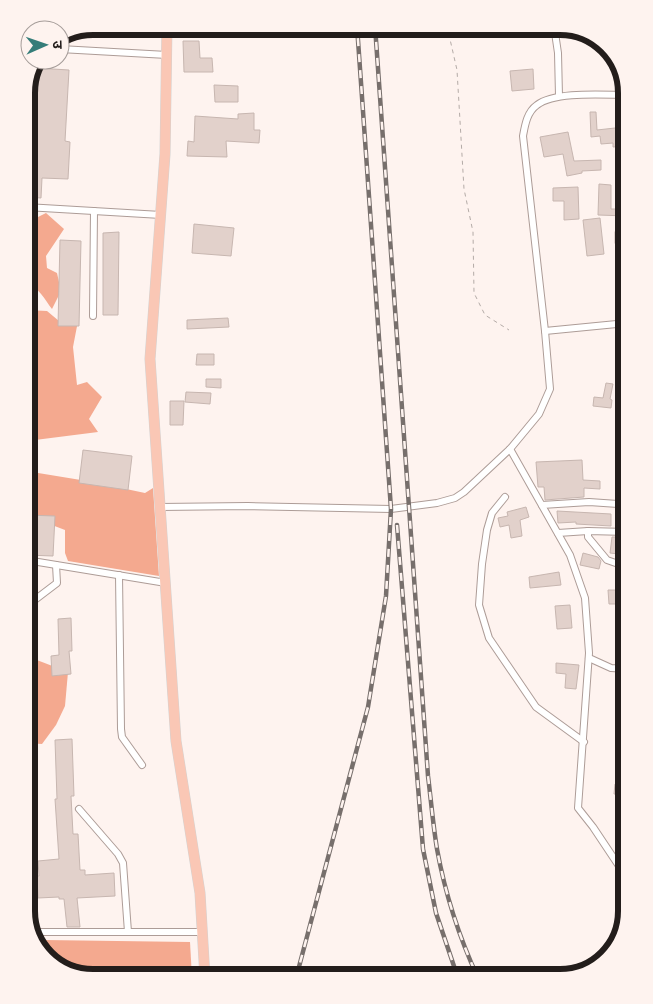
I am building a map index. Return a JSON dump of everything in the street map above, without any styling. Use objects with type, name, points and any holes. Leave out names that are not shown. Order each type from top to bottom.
[{"type":"main road","points":[[167,35],[165,154],[150,359],[176,741],[200,893],[204,969]]},
{"type":"street","points":[[555,35],[558,53],[559,96]]},
{"type":"street","points":[[70,50],[167,55]]},
{"type":"street","points":[[160,507],[248,506],[391,510],[437,503],[455,498],[464,492],[510,449],[539,414],[550,389],[523,136],[527,118],[537,104],[559,96],[618,95]]},
{"type":"street","points":[[35,208],[161,215]]},
{"type":"street","points":[[93,316],[94,211]]},
{"type":"street","points":[[545,331],[618,324]]},
{"type":"street","points":[[510,449],[570,555],[585,598],[589,658],[578,808],[618,865]]},
{"type":"street","points":[[505,497],[492,513],[487,530],[482,564],[479,605],[489,638],[536,706],[584,742]]},
{"type":"street","points":[[542,505],[589,502],[618,504]]},
{"type":"street","points":[[588,531],[588,537],[607,560],[618,564]]},
{"type":"street","points":[[558,533],[618,532]]},
{"type":"street","points":[[35,562],[166,583]]},
{"type":"street","points":[[35,600],[56,583],[56,565]]},
{"type":"street","points":[[119,575],[120,729],[122,737],[142,765]]},
{"type":"street","points":[[589,658],[612,668],[618,668]]},
{"type":"street","points":[[79,809],[118,854],[123,864],[128,932]]},
{"type":"street","points":[[39,932],[202,932]]},
{"type":"path","points":[[449,35],[457,70],[464,189],[473,232],[474,293],[485,315],[508,330]]},
{"type":"shaded area","points":[[46,213],[64,229],[46,256],[47,268],[57,273],[61,291],[52,309],[35,288],[35,254],[37,254],[36,218]]},
{"type":"shaded area","points":[[35,310],[47,311],[59,321],[78,321],[73,347],[77,385],[87,382],[102,397],[89,419],[98,432],[35,440]]},
{"type":"shaded area","points":[[35,472],[145,493],[153,488],[159,576],[68,561],[65,553],[65,530],[35,519]]},
{"type":"shaded area","points":[[35,659],[68,672],[65,706],[56,725],[42,744],[35,744]]},
{"type":"shaded area","points":[[44,941],[190,942],[192,969],[82,968],[68,963],[55,955]]},
{"type":"building","points":[[183,41],[199,41],[200,58],[212,58],[213,72],[184,72]]},
{"type":"building","points":[[533,69],[534,89],[512,91],[510,71]]},
{"type":"building","points":[[40,70],[69,70],[65,141],[70,142],[68,179],[42,178],[41,198],[35,198],[35,89],[37,78]]},
{"type":"building","points":[[214,85],[238,86],[238,102],[215,102]]},
{"type":"building","points":[[590,112],[596,112],[597,130],[618,128],[618,147],[613,147],[613,143],[601,144],[600,136],[591,137]]},
{"type":"building","points":[[254,113],[254,130],[260,130],[259,143],[226,141],[227,157],[187,156],[188,141],[194,142],[195,116],[238,119],[238,114]]},
{"type":"building","points":[[568,132],[574,161],[601,160],[601,170],[582,171],[582,173],[567,176],[563,154],[544,157],[540,137]]},
{"type":"building","points":[[599,184],[611,185],[611,209],[618,209],[618,216],[598,215]]},
{"type":"building","points":[[578,187],[579,219],[564,220],[564,201],[553,201],[553,188]]},
{"type":"building","points":[[600,218],[604,254],[587,256],[583,220]]},
{"type":"building","points":[[194,224],[234,228],[231,256],[192,253]]},
{"type":"building","points":[[119,232],[118,315],[103,315],[103,233]]},
{"type":"building","points":[[615,232],[618,232],[618,243],[615,243]]},
{"type":"building","points":[[60,240],[81,241],[79,326],[58,326]]},
{"type":"building","points":[[228,318],[229,327],[187,329],[187,320]]},
{"type":"building","points":[[197,354],[214,354],[214,365],[196,365]]},
{"type":"building","points":[[206,379],[221,379],[221,388],[206,387]]},
{"type":"building","points":[[606,383],[613,384],[610,399],[612,400],[611,408],[593,406],[594,397],[603,398]]},
{"type":"building","points":[[186,392],[211,393],[210,404],[185,402]]},
{"type":"building","points":[[170,401],[184,401],[183,425],[170,425]]},
{"type":"building","points":[[83,450],[132,456],[128,490],[79,483]]},
{"type":"building","points":[[582,460],[583,480],[600,481],[600,489],[584,488],[584,497],[545,500],[544,487],[538,487],[536,462]]},
{"type":"building","points":[[526,507],[529,517],[520,520],[522,536],[511,538],[509,525],[500,527],[498,518],[508,516],[507,512]]},
{"type":"building","points":[[557,511],[611,514],[611,526],[576,524],[576,522],[558,523]]},
{"type":"building","points":[[35,515],[55,516],[53,556],[35,555]]},
{"type":"building","points":[[612,537],[618,537],[618,554],[610,553]]},
{"type":"building","points":[[583,553],[598,557],[601,561],[599,569],[580,565]]},
{"type":"building","points":[[559,572],[561,585],[530,588],[529,577]]},
{"type":"building","points":[[608,590],[618,590],[618,604],[609,604]]},
{"type":"building","points":[[570,605],[572,628],[557,629],[555,606]]},
{"type":"building","points":[[71,618],[72,651],[69,651],[71,674],[52,676],[51,656],[59,655],[58,619]]},
{"type":"building","points":[[556,663],[579,665],[576,689],[565,688],[566,674],[556,673]]},
{"type":"building","points":[[72,739],[74,796],[71,796],[73,834],[78,834],[80,870],[85,870],[85,875],[114,873],[115,896],[77,898],[80,927],[67,927],[64,899],[59,899],[59,897],[38,898],[37,876],[39,876],[38,861],[59,859],[55,799],[57,799],[55,740]]},
{"type":"building","points":[[615,784],[618,784],[618,794],[614,794]]},
{"type":"railway","points":[[298,969],[368,707],[386,596],[391,509],[358,35]]},
{"type":"railway","points":[[376,35],[428,776],[436,840],[444,882],[459,931],[474,969]]},
{"type":"railway","points":[[397,525],[423,849],[436,913],[455,969]]}]
